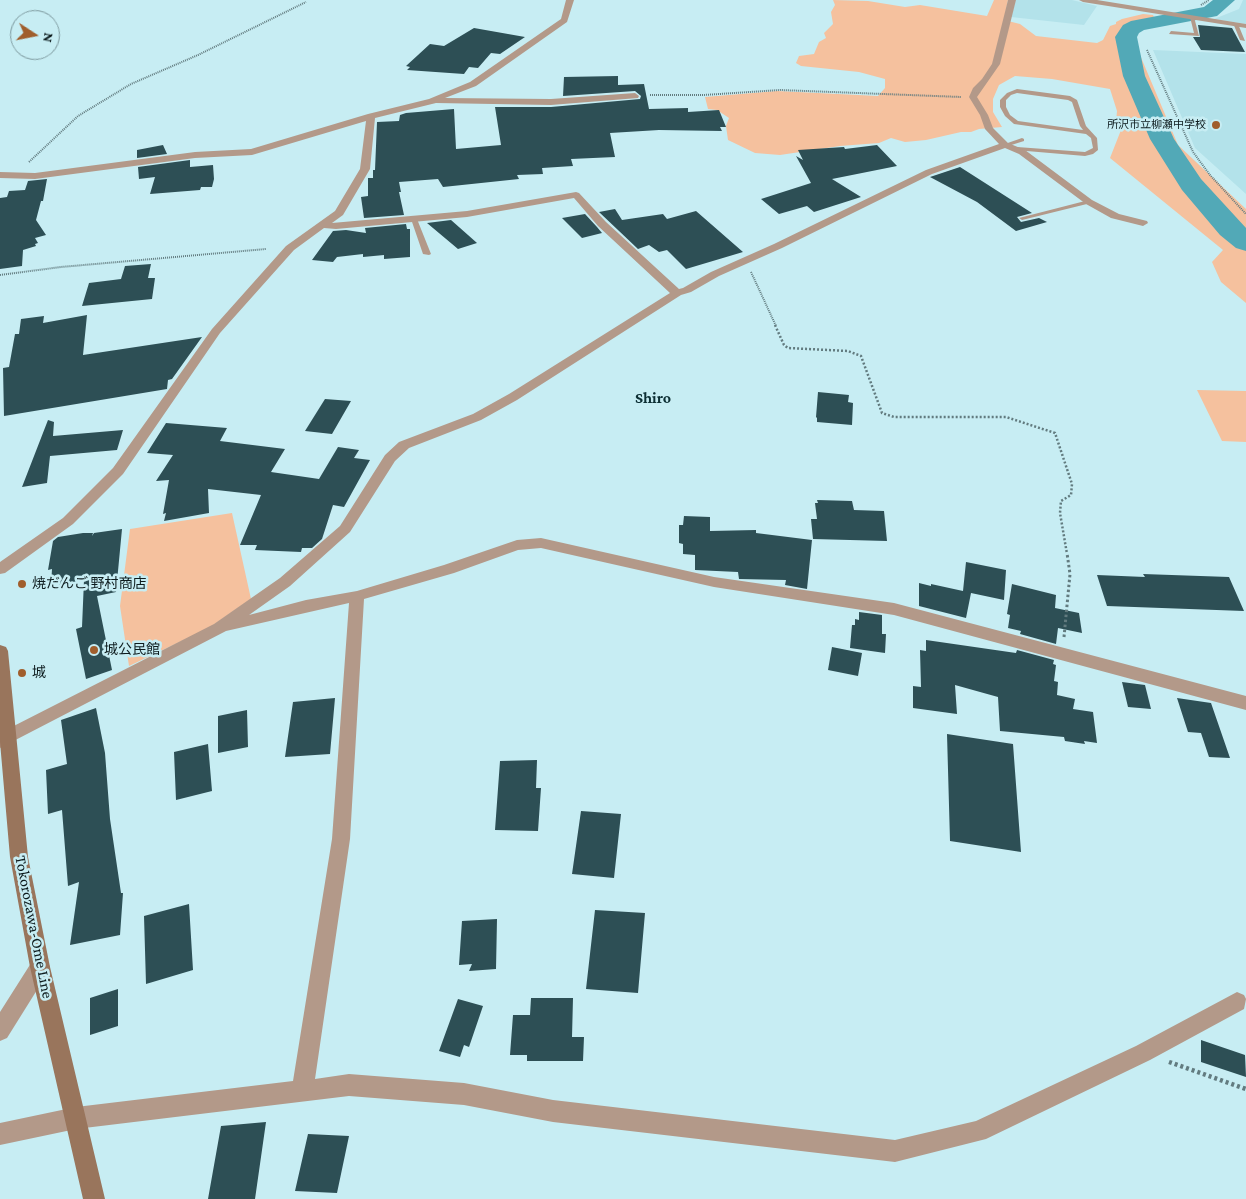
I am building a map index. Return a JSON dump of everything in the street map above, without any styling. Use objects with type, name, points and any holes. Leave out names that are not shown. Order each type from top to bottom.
[{"type":"main road","name":"Tokorozawa-Ome Line","points":[[0,651],[4,739],[19,857],[40,967],[94,1199]]},
{"type":"street","points":[[0,176],[35,176],[195,155],[252,152],[371,116],[432,101],[473,84],[564,20],[570,0]]},
{"type":"street","points":[[1005,145],[989,129],[984,115],[973,97],[976,90],[986,81],[996,64],[1012,0]]},
{"type":"street","points":[[1083,0],[1246,26]]},
{"type":"street","points":[[432,101],[551,102],[635,96]]},
{"type":"street","points":[[0,569],[68,521],[118,471],[216,331],[290,248],[339,213],[365,169],[371,116]]},
{"type":"street","points":[[4,739],[219,628],[285,582],[345,529],[390,458],[404,445],[477,417],[506,401],[677,293],[687,290],[715,274],[837,218],[929,172],[1005,145],[1019,145],[1089,202],[1115,216],[1143,223]]},
{"type":"street","points":[[324,225],[336,226],[414,219],[517,207],[576,196],[602,224],[677,293]]},
{"type":"street","points":[[219,628],[306,606],[357,596],[449,569],[517,545],[541,543],[714,582],[894,610],[1246,703]]},
{"type":"street","points":[[302,1091],[341,839],[357,596]]},
{"type":"street","points":[[0,1031],[40,967]]},
{"type":"street","points":[[0,1134],[76,1118],[349,1085],[464,1094],[554,1111],[895,1151],[978,1131],[1144,1053],[1237,1002]]},
{"type":"lane","points":[[1171,33],[1197,35],[1192,17]]},
{"type":"lane","points":[[1235,24],[1243,40]]},
{"type":"lane","points":[[1019,145],[1085,154],[1091,153],[1096,149],[1095,143],[1088,132],[1083,126],[1075,101],[1070,98],[1017,91],[1009,94],[1003,100],[1008,116],[1016,123],[1088,132]]},
{"type":"lane","points":[[1022,218],[1089,202]]},
{"type":"lane","points":[[414,219],[427,254]]},
{"type":"path","points":[[15,175],[78,116],[131,84],[198,55],[306,2]]},
{"type":"path","points":[[1147,50],[1193,152],[1246,214]]},
{"type":"path","points":[[635,96],[780,90],[973,97]]},
{"type":"path","points":[[0,275],[205,253],[290,248]]},
{"type":"path","points":[[744,261],[752,274],[784,345],[788,348],[848,352],[861,356],[882,413],[894,417],[1006,417],[1055,433],[1072,484],[1071,495],[1061,501],[1060,513],[1070,574],[1062,654]]},
{"type":"path","points":[[1144,1053],[1246,1089]]},
{"type":"shaded area","points":[[833,0],[868,1],[905,7],[920,5],[987,16],[994,0],[1008,0],[1004,20],[1020,24],[1036,36],[1097,43],[1103,40],[1110,26],[1122,19],[1143,14],[1153,15],[1155,20],[1134,32],[1140,55],[1178,145],[1246,209],[1246,303],[1221,282],[1212,262],[1223,250],[1110,158],[1121,130],[1116,122],[1117,111],[1110,89],[1052,79],[1015,76],[999,85],[993,99],[993,112],[1002,127],[961,132],[926,140],[905,142],[891,138],[879,143],[840,146],[780,155],[755,153],[728,140],[726,126],[729,118],[717,110],[708,109],[705,97],[777,91],[878,96],[885,88],[885,79],[859,72],[801,66],[796,63],[799,56],[814,54],[819,42],[826,38],[824,33],[833,24],[831,12],[835,5]]},
{"type":"shaded area","points":[[1016,0],[1072,0],[1097,6],[1084,25],[1011,17]]},
{"type":"shaded area","points":[[1243,0],[1246,0],[1246,24],[1214,19],[1239,9]]},
{"type":"shaded area","name":"所沢市立柳瀬中学校","points":[[1153,50],[1246,54],[1246,194],[1195,148]]},
{"type":"shaded area","points":[[1197,390],[1246,391],[1246,442],[1222,441]]},
{"type":"shaded area","points":[[232,513],[251,599],[209,628],[129,666],[120,606],[130,529]]},
{"type":"building","points":[[1198,25],[1232,28],[1245,52],[1201,50],[1193,37],[1200,37]]},
{"type":"building","points":[[474,28],[525,37],[500,54],[491,53],[478,68],[469,67],[464,74],[407,70],[410,67],[406,66],[430,44],[444,46]]},
{"type":"building","points":[[618,76],[618,85],[644,84],[649,109],[688,108],[688,112],[719,110],[726,127],[720,127],[722,131],[659,130],[610,133],[615,157],[571,159],[573,166],[542,168],[543,174],[517,175],[519,179],[443,187],[438,179],[399,182],[404,215],[364,218],[361,197],[368,196],[368,178],[373,178],[373,170],[375,170],[377,122],[399,121],[400,115],[406,113],[454,109],[456,149],[501,145],[495,107],[551,107],[640,99],[641,96],[635,91],[563,96],[564,77]]},
{"type":"building","points":[[163,145],[167,154],[137,158],[137,150]]},
{"type":"building","points":[[877,145],[897,166],[832,179],[861,197],[814,212],[807,206],[779,214],[761,199],[811,183],[796,156],[803,160],[798,150],[844,147],[845,149]]},
{"type":"building","points":[[190,160],[190,167],[213,165],[214,179],[212,187],[201,187],[200,190],[150,194],[155,177],[139,179],[138,167]]},
{"type":"building","points":[[960,167],[1032,213],[1017,217],[1021,222],[1039,218],[1047,222],[1016,231],[977,202],[930,177]]},
{"type":"building","points":[[47,179],[43,201],[41,201],[36,220],[46,235],[35,238],[38,243],[35,244],[36,246],[23,250],[22,266],[0,269],[0,198],[7,197],[9,191],[25,190],[28,181]]},
{"type":"building","points":[[615,209],[622,220],[663,214],[667,219],[696,211],[743,252],[686,269],[667,250],[659,252],[649,245],[638,249],[599,212]]},
{"type":"building","points":[[585,214],[602,233],[582,238],[562,218]]},
{"type":"building","points":[[451,220],[477,243],[458,249],[427,223]]},
{"type":"building","points":[[406,224],[407,229],[410,229],[410,257],[384,259],[384,255],[363,257],[363,254],[337,257],[333,262],[312,260],[333,231],[346,230],[366,233],[365,228]]},
{"type":"building","points":[[151,264],[148,278],[155,278],[152,299],[82,306],[89,283],[121,279],[125,266]]},
{"type":"building","points":[[87,315],[83,355],[202,337],[172,379],[168,380],[167,389],[4,416],[3,368],[9,367],[15,334],[19,334],[21,319],[44,316],[43,323]]},
{"type":"building","points":[[818,392],[849,395],[848,402],[853,403],[852,425],[817,422]]},
{"type":"building","points":[[325,399],[351,401],[332,434],[305,431]]},
{"type":"building","points":[[48,420],[54,422],[53,436],[123,430],[117,450],[50,456],[47,483],[22,487]]},
{"type":"building","points":[[166,423],[227,428],[220,441],[285,449],[271,472],[319,479],[338,447],[359,450],[354,458],[370,460],[344,507],[333,505],[322,539],[312,548],[302,548],[301,552],[255,550],[257,545],[240,545],[261,495],[208,489],[209,513],[164,521],[166,513],[163,514],[169,480],[156,481],[173,455],[147,453]]},
{"type":"building","points":[[817,500],[852,501],[854,510],[884,511],[887,541],[813,539],[811,519],[817,519],[815,503],[818,503]]},
{"type":"building","points":[[684,516],[710,517],[710,531],[756,530],[756,533],[812,540],[807,589],[785,585],[786,580],[739,579],[738,572],[695,570],[695,555],[683,554],[683,544],[679,543],[679,525],[683,525]]},
{"type":"building","points":[[122,529],[116,592],[97,596],[112,670],[86,679],[76,629],[82,627],[84,580],[51,586],[52,569],[48,570],[53,541],[58,537],[83,533],[93,533],[92,536],[94,533]]},
{"type":"building","points":[[966,562],[1006,570],[1004,600],[971,593],[966,618],[919,606],[919,583],[963,591]]},
{"type":"building","points":[[1143,574],[1229,577],[1244,611],[1107,606],[1097,575],[1145,577]]},
{"type":"building","points":[[1012,584],[1056,595],[1055,608],[1079,613],[1082,633],[1058,628],[1056,644],[1020,634],[1021,631],[1008,628],[1010,615],[1007,614]]},
{"type":"building","points":[[859,612],[882,615],[882,634],[886,634],[885,653],[850,648],[852,625],[855,625],[855,619],[859,620]]},
{"type":"building","points":[[926,640],[1016,653],[1017,650],[1054,660],[1053,664],[1056,665],[1054,681],[1058,682],[1057,695],[1075,699],[1073,709],[1093,712],[1097,743],[1084,741],[1085,744],[1065,741],[1064,737],[1000,731],[998,697],[955,685],[957,714],[913,708],[913,686],[921,687],[920,650],[926,651]]},
{"type":"building","points":[[832,647],[862,653],[858,676],[828,670]]},
{"type":"building","points":[[1122,682],[1145,685],[1151,709],[1128,707]]},
{"type":"building","points":[[335,698],[330,754],[285,757],[293,702]]},
{"type":"building","points":[[1177,698],[1211,703],[1230,758],[1209,757],[1201,733],[1188,732]]},
{"type":"building","points":[[96,708],[105,753],[110,819],[121,893],[123,893],[120,935],[70,945],[79,882],[68,886],[62,810],[48,814],[46,770],[67,764],[61,720]]},
{"type":"building","points":[[247,710],[248,747],[218,753],[218,716]]},
{"type":"building","points":[[947,734],[1013,744],[1021,852],[950,841]]},
{"type":"building","points":[[208,744],[212,791],[176,800],[174,752]]},
{"type":"building","points":[[537,760],[536,788],[541,788],[538,831],[495,830],[500,761]]},
{"type":"building","points":[[581,811],[621,814],[614,878],[572,874]]},
{"type":"building","points":[[189,904],[193,970],[146,984],[144,916]]},
{"type":"building","points":[[595,910],[645,913],[638,993],[586,989]]},
{"type":"building","points":[[497,919],[496,969],[469,971],[472,964],[459,965],[462,921]]},
{"type":"building","points":[[118,989],[118,1026],[90,1035],[90,998]]},
{"type":"building","points":[[531,998],[573,998],[572,1037],[584,1037],[583,1061],[527,1061],[527,1055],[510,1055],[513,1015],[530,1015]]},
{"type":"building","points":[[458,999],[483,1006],[469,1047],[464,1045],[460,1057],[439,1051]]},
{"type":"building","points":[[1201,1040],[1245,1055],[1246,1077],[1201,1062]]},
{"type":"building","points":[[266,1122],[255,1199],[208,1199],[221,1126]]},
{"type":"building","points":[[308,1134],[349,1136],[337,1193],[295,1191]]},
{"type":"waterway","points":[[1225,0],[1210,12],[1138,25],[1130,29],[1126,37],[1134,76],[1162,139],[1191,184],[1230,229],[1246,242]]},
{"type":"place","name":"所沢市立柳瀬中学校","points":[[1216,125]]},
{"type":"place","name":"焼だんご 野村商店","points":[[22,584]]},
{"type":"place","name":"城公民館","points":[[94,650]]},
{"type":"place","name":"城","points":[[22,673]]},
{"type":"district","name":"Shiro","points":[[653,398]]}]
